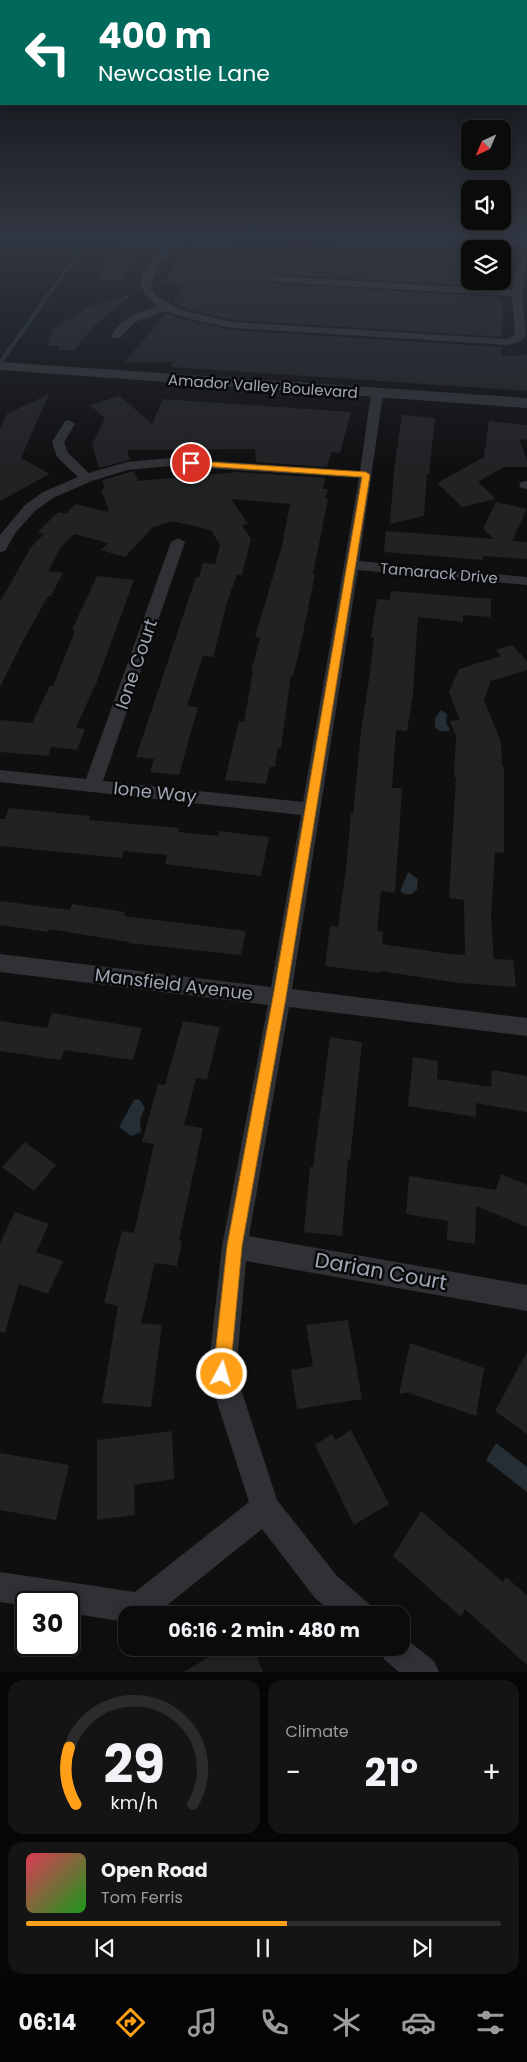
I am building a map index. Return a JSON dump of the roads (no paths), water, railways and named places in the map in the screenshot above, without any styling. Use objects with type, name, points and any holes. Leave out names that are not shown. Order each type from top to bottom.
[{"type":"street","points":[[116,336],[122,326],[149,314]]},
{"type":"street","points":[[187,314],[206,321],[234,325],[507,342],[516,340],[521,336],[519,314]]},
{"type":"street","name":"Amador Valley Boulevard","points":[[0,366],[26,372],[527,411]]},
{"type":"street","name":"Amador Valley Boulevard","points":[[0,375],[26,372]]},
{"type":"street","points":[[348,1606],[326,1587],[265,1508],[222,1374],[235,1246],[280,997],[377,398],[462,403],[469,400],[527,403]]},
{"type":"street","points":[[69,424],[58,442],[62,454],[87,478]]},
{"type":"street","points":[[0,548],[10,530],[30,508],[48,495],[87,478],[127,466],[171,462],[366,475]]},
{"type":"street","name":"Ione Court","points":[[93,785],[178,542]]},
{"type":"street","name":"Tamarack Drive","points":[[351,565],[527,581]]},
{"type":"street","name":"Ione Way","points":[[0,776],[309,809]]},
{"type":"street","name":"Mansfield Avenue","points":[[0,964],[527,1027]]},
{"type":"street","name":"Darian Court","points":[[235,1246],[527,1298]]},
{"type":"street","points":[[0,1587],[139,1608],[265,1508]]},
{"type":"street","points":[[404,1656],[423,1672]]},
{"type":"waterway","points":[[0,363],[35,314]]}]
